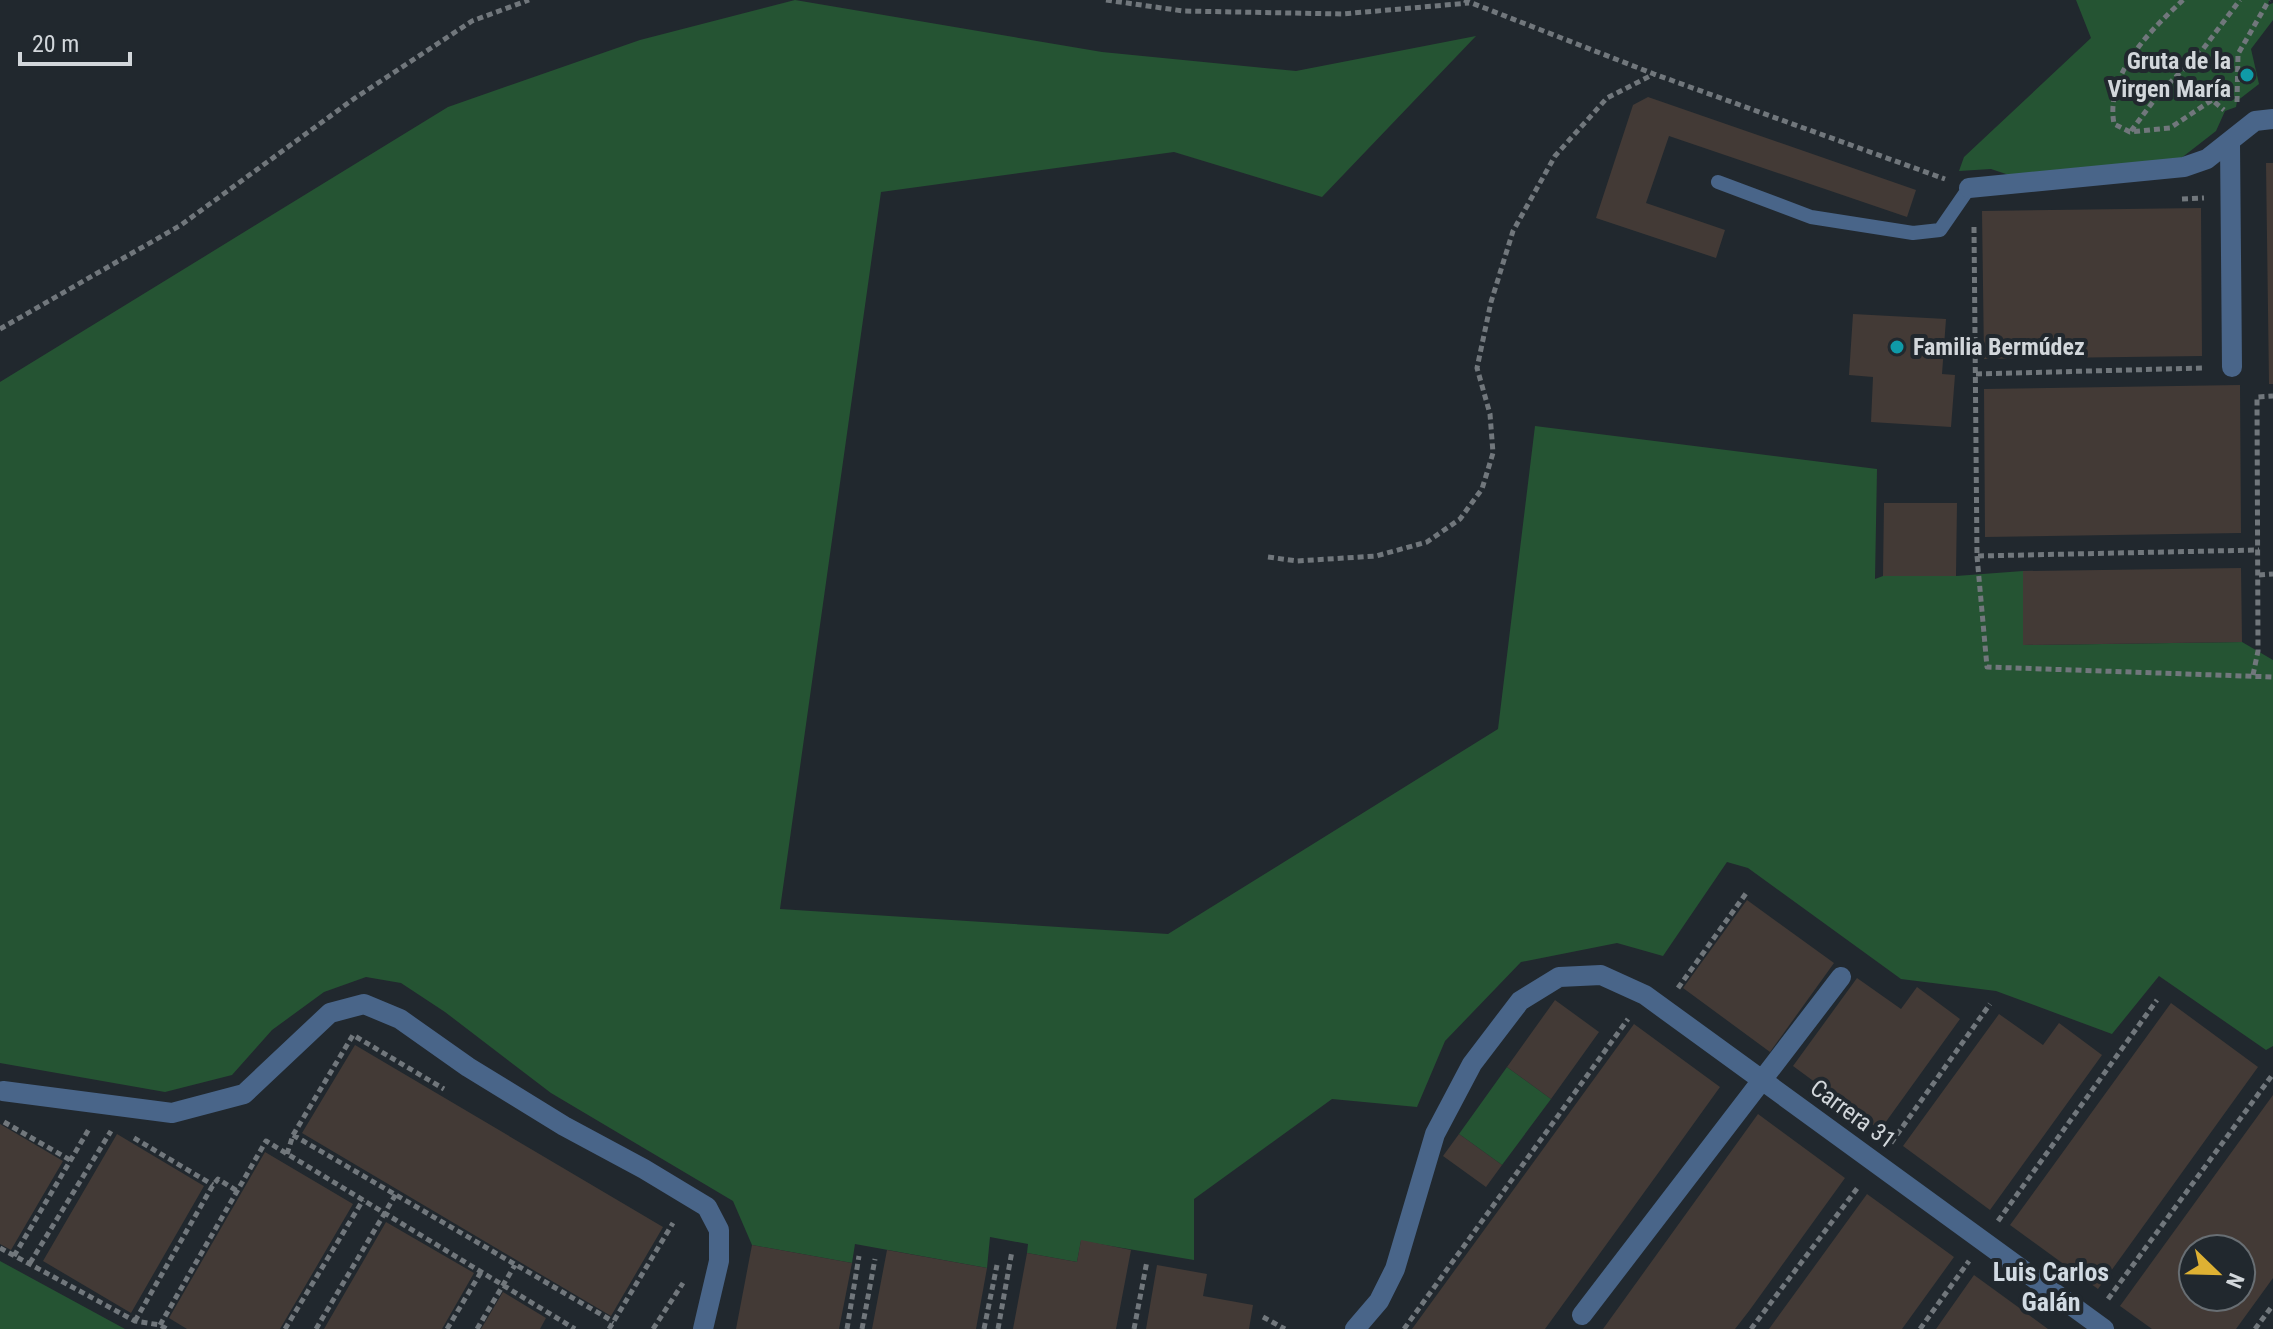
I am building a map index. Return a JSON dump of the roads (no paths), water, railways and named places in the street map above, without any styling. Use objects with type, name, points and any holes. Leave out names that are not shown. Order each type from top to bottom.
[{"type":"street","points":[[1969,188],[2184,167],[2207,159],[2255,121],[2273,119]]},
{"type":"street","points":[[2230,143],[2232,367]]},
{"type":"street","name":"Carrera 31","points":[[1355,1329],[1379,1301],[1395,1269],[1435,1134],[1472,1064],[1520,1001],[1559,977],[1601,975],[1645,995],[2098,1325]]},
{"type":"street","points":[[1582,1315],[1841,977]]},
{"type":"street","points":[[3,1091],[172,1113],[244,1094],[330,1013],[364,1004],[400,1019],[468,1067],[564,1126],[707,1207],[719,1230],[719,1261],[703,1329]]},
{"type":"lane","points":[[1718,182],[1811,217],[1913,233],[1940,230],[1969,188]]},
{"type":"place","name":"Gruta de la Virgen María","points":[[2247,75]]},
{"type":"place","name":"Familia Bermúdez","points":[[1897,347]]},
{"type":"district","name":"Luis Carlos Galán","points":[[2051,1287]]}]
